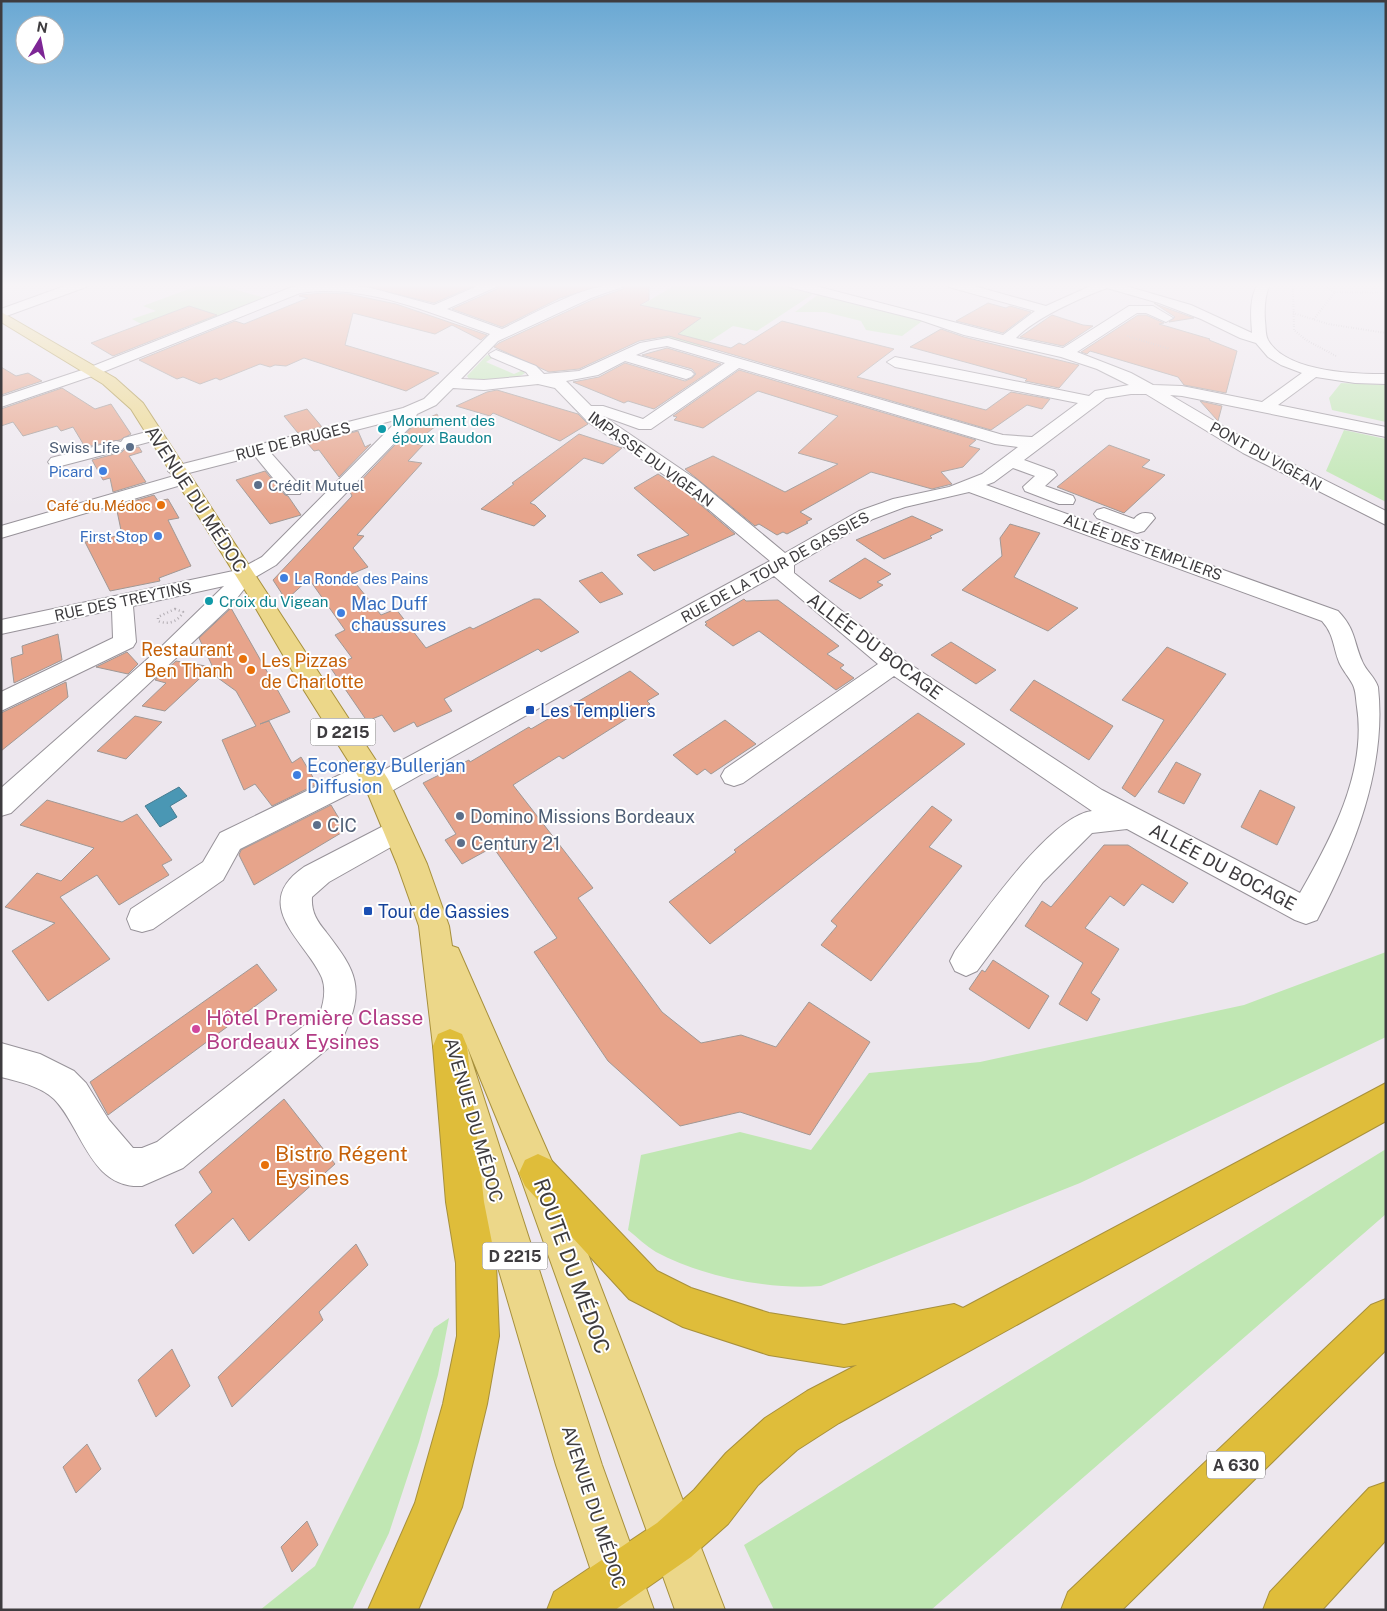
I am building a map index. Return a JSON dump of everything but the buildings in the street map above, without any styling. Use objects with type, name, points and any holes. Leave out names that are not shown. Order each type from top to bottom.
[{"type":"highway","points":[[394,1610],[438,1507],[465,1404],[478,1336],[476,1263],[465,1202],[450,1046]]},
{"type":"highway","points":[[572,1610],[624,1595],[674,1540],[711,1507],[742,1469],[781,1434],[823,1406],[1386,1101]]},
{"type":"highway","points":[[538,1173],[643,1285],[683,1306],[769,1334],[844,1346],[977,1321]]},
{"type":"highway","name":"A 630","points":[[1086,1610],[1386,1320]]},
{"type":"highway","points":[[1288,1610],[1386,1505]]},
{"type":"main road","name":"AVENUE DU MÉDOC","points":[[74,359],[127,396],[154,435],[245,575],[373,779],[398,830],[434,926],[450,1046],[579,1464],[624,1595]]},
{"type":"main road","name":"ROUTE DU MÉDOC","points":[[434,926],[538,1173],[700,1610]]},
{"type":"street","points":[[1,402],[123,359]]},
{"type":"street","name":"RUE DE BRUGES","points":[[1,532],[259,450],[409,411],[430,402],[471,359]]},
{"type":"street","points":[[508,359],[531,369],[541,380]]},
{"type":"street","points":[[450,383],[474,386],[587,374],[617,359]]},
{"type":"street","points":[[634,359],[686,374]]},
{"type":"street","points":[[727,359],[1001,440],[1025,443],[1037,442]]},
{"type":"street","name":"PONT DU VIGEAN","points":[[1082,359],[1121,373],[1249,448],[1386,519]]},
{"type":"street","points":[[1284,359],[1320,372],[1386,379]]},
{"type":"street","points":[[576,402],[645,425],[737,362]]},
{"type":"street","points":[[895,362],[1092,401]]},
{"type":"street","points":[[1294,414],[1308,397],[1320,372]]},
{"type":"street","points":[[1266,408],[1320,372]]},
{"type":"street","name":"IMPASSE DU VIGEAN","points":[[541,380],[550,380],[560,384],[594,418],[690,484],[784,562]]},
{"type":"street","name":"RUE DE LA TOUR DE GASSIES","points":[[142,919],[213,871],[230,841],[373,779],[784,562],[866,515],[900,503],[971,486],[988,478],[1107,392],[1148,389],[1182,390],[1386,432]]},
{"type":"street","points":[[1182,390],[1200,412],[1202,421]]},
{"type":"street","points":[[1,805],[168,653],[222,602],[245,575],[269,562],[407,420],[409,411]]},
{"type":"street","points":[[57,462],[154,435]]},
{"type":"street","points":[[259,450],[293,490]]},
{"type":"street","points":[[1011,461],[1048,475],[1032,487],[1137,527],[1145,518]]},
{"type":"street","name":"ALLÉE DES TEMPLIERS","points":[[971,486],[1168,555],[1315,611]]},
{"type":"street","name":"ALLÉE DU BOCAGE","points":[[784,562],[784,575],[894,666],[1092,798],[1306,910],[1367,803],[1379,770],[1381,740],[1375,709],[1366,686],[1352,666],[1341,626],[1330,616],[1315,611]]},
{"type":"street","name":"RUE DES TREYTINS","points":[[1,627],[245,575]]},
{"type":"street","points":[[122,601],[125,642]]},
{"type":"street","points":[[1,702],[125,642],[168,653]]},
{"type":"street","points":[[734,776],[894,666]]},
{"type":"street","name":"ALLÉE DU BOCAGE","points":[[966,961],[1033,874],[1066,838],[1085,823],[1106,819],[1129,818]]},
{"type":"street","points":[[1,1060],[33,1068],[62,1083],[79,1101],[88,1121],[118,1162],[137,1168],[153,1164],[170,1155],[332,1024],[340,1008],[341,991],[336,972],[296,913],[296,896],[305,883],[318,874],[398,830]]},
{"type":"green space","points":[[483,359],[491,359],[486,362],[514,374],[523,370],[525,373],[514,378],[490,380],[469,379],[467,376]]},
{"type":"green space","points":[[1341,383],[1386,385],[1386,422],[1332,410],[1329,398]]},
{"type":"green space","points":[[1344,430],[1386,439],[1386,502],[1326,471]]},
{"type":"green space","points":[[1386,952],[1386,1037],[1080,1183],[821,1286],[801,1287],[758,1284],[715,1275],[674,1261],[656,1252],[628,1230],[641,1155],[740,1132],[811,1150],[869,1073],[980,1062],[1244,1005]]},
{"type":"green space","points":[[1386,1149],[1386,1214],[931,1610],[774,1610],[744,1545]]},
{"type":"green space","points":[[449,1318],[438,1375],[419,1442],[389,1533],[352,1610],[260,1610],[315,1566],[434,1328]]},
{"type":"water","points":[[179,787],[187,796],[170,806],[177,817],[160,827],[145,806]]},
{"type":"place","name":"Monument des époux Baudon","points":[[382,429]]},
{"type":"place","name":"Swiss Life","points":[[130,447]]},
{"type":"place","name":"Picard","points":[[103,471]]},
{"type":"place","name":"Crédit Mutuel","points":[[258,485]]},
{"type":"place","name":"Café du Médoc","points":[[161,505]]},
{"type":"place","name":"First Stop","points":[[158,536]]},
{"type":"place","name":"La Ronde des Pains","points":[[284,578]]},
{"type":"place","name":"Croix du Vigean","points":[[209,601]]},
{"type":"place","name":"Mac Duff chaussures","points":[[341,613]]},
{"type":"place","name":"Restaurant Ben Thanh","points":[[243,659]]},
{"type":"place","name":"Les Pizzas de Charlotte","points":[[251,670]]},
{"type":"place","name":"Les Templiers","points":[[530,710]]},
{"type":"place","name":"Econergy Bullerjan Diffusion","points":[[297,775]]},
{"type":"place","name":"Domino Missions Bordeaux","points":[[460,816]]},
{"type":"place","name":"CIC","points":[[317,825]]},
{"type":"place","name":"Century 21","points":[[461,843]]},
{"type":"place","name":"Tour de Gassies","points":[[368,911]]},
{"type":"place","name":"Hôtel Première Classe Bordeaux Eysines","points":[[196,1029]]},
{"type":"place","name":"Bistro Régent Eysines","points":[[265,1165]]}]
